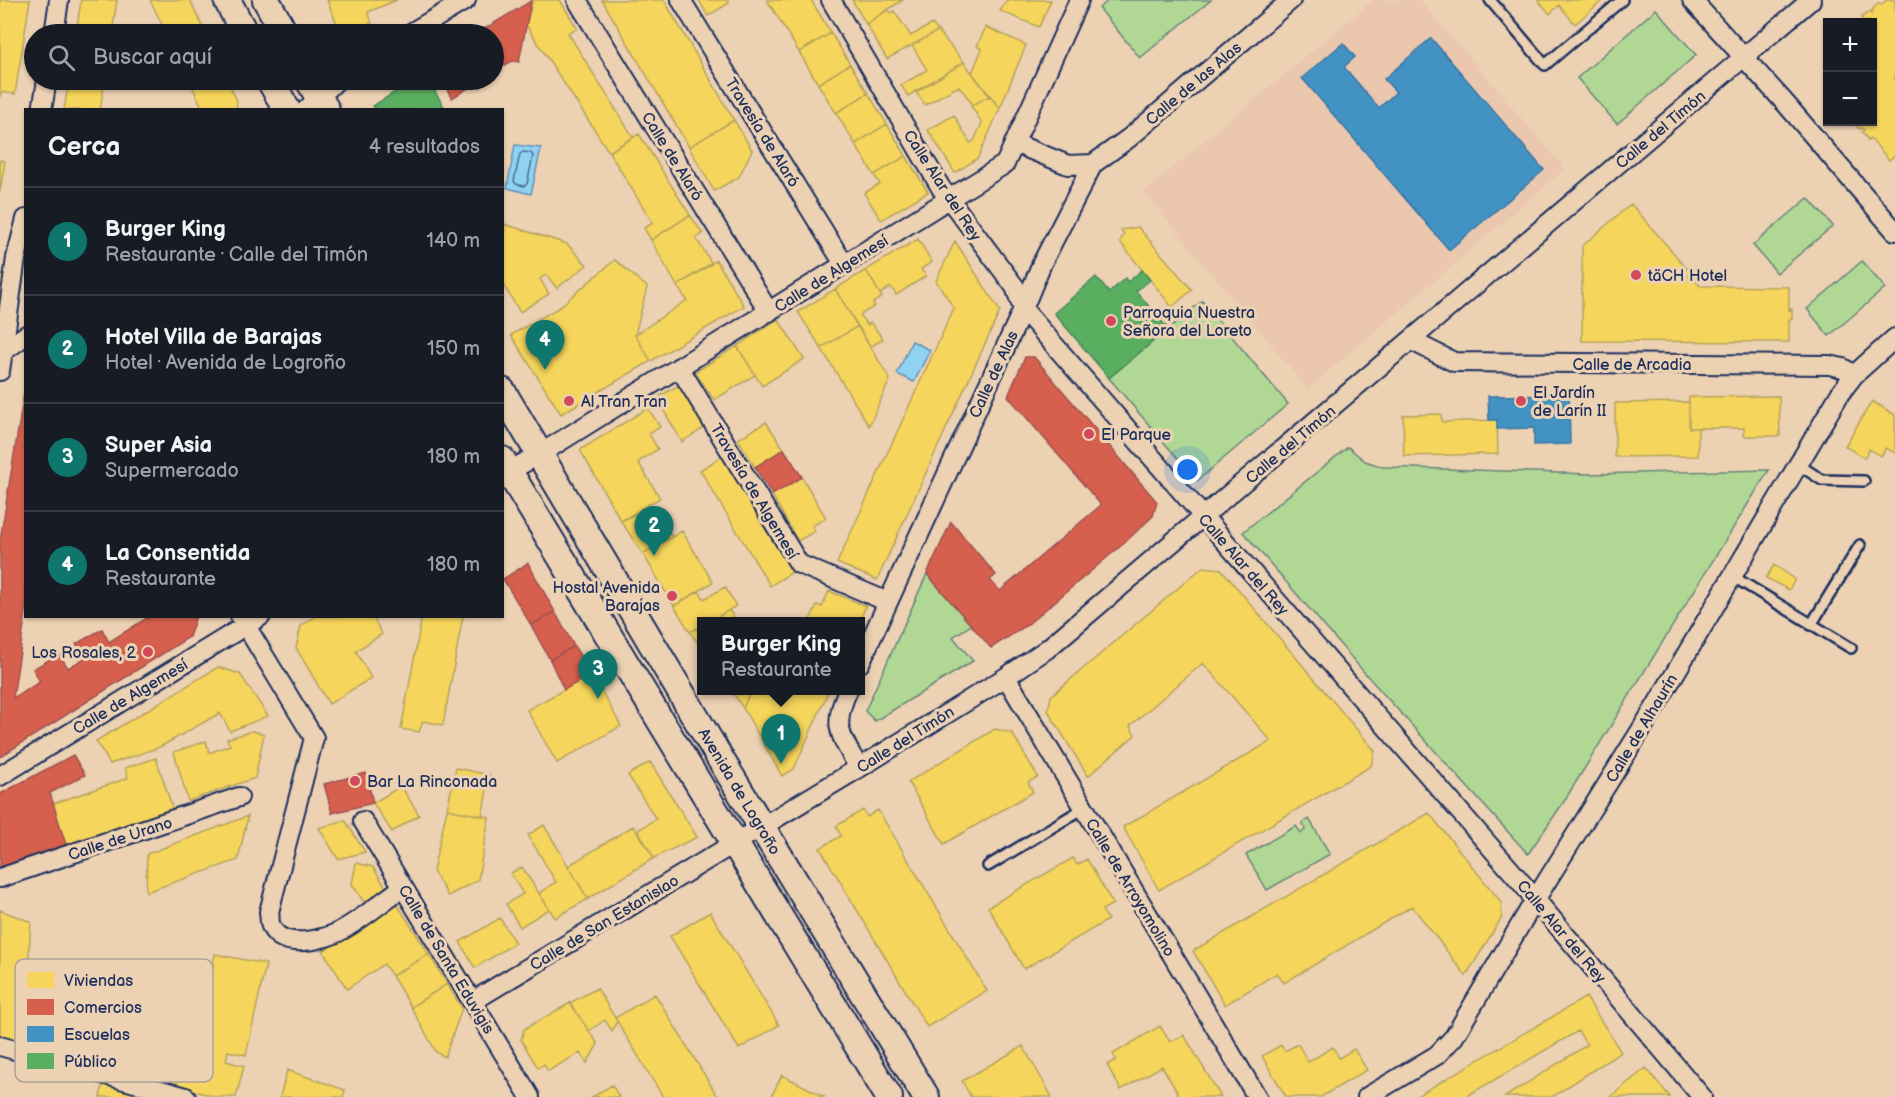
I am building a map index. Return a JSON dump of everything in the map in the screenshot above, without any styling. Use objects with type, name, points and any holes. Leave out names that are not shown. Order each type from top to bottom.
[{"type":"main road","points":[[227,0],[240,24]]},
{"type":"main road","points":[[266,0],[279,24]]},
{"type":"main road","points":[[275,90],[285,108]]},
{"type":"main road","name":"Avenida de Logroño","points":[[504,394],[761,827],[926,1097]]},
{"type":"main road","name":"Avenida de Logroño","points":[[505,469],[735,843],[879,1092]]},
{"type":"street","points":[[55,24],[59,0]]},
{"type":"street","points":[[426,24],[466,0]]},
{"type":"street","name":"Calle de Alaró","points":[[577,0],[769,312]]},
{"type":"street","name":"Travesía de Alaró","points":[[681,0],[844,264]]},
{"type":"street","name":"Calle Alar del Rey","points":[[831,0],[950,200],[1015,287],[1023,309],[1535,900],[1702,1097]]},
{"type":"street","name":"Calle de Algemesí","points":[[505,469],[540,454],[1005,164],[1078,0]]},
{"type":"street","name":"Calle de las Alas","points":[[1093,164],[1129,138],[1291,0]]},
{"type":"street","points":[[1692,0],[1786,104],[1895,231]]},
{"type":"street","name":"Calle del Timón","points":[[735,843],[1006,677],[1047,649],[1811,0]]},
{"type":"street","points":[[42,108],[45,90]]},
{"type":"street","points":[[1014,143],[1068,165],[1093,164]]},
{"type":"street","name":"Calle de Alas","points":[[865,654],[1042,263],[1093,164]]},
{"type":"street","points":[[0,371],[14,258],[24,226]]},
{"type":"street","points":[[3,352],[24,336]]},
{"type":"street","name":"Calle de Alhaurín","points":[[1367,1097],[1437,1055],[1454,1037],[1535,900],[1654,709],[1841,392],[1854,375],[1895,338]]},
{"type":"street","name":"Calle de Arcadia","points":[[1412,341],[1454,362],[1829,365],[1844,368],[1854,375]]},
{"type":"street","name":"Travesía de Algemesí","points":[[679,367],[799,564],[888,602]]},
{"type":"street","points":[[248,620],[314,738],[269,912],[271,926],[278,936],[289,940],[304,941],[324,938],[341,931],[404,887]]},
{"type":"street","name":"Calle de Algemesí","points":[[0,776],[248,620]]},
{"type":"street","name":"Calle de Arroyomolino","points":[[1006,677],[1257,1097]]},
{"type":"street","points":[[846,695],[840,707],[838,725],[842,739],[859,768]]},
{"type":"street","name":"Calle de Urano","points":[[0,878],[239,798]]},
{"type":"street","name":"Calle de Santa Eduvigis","points":[[363,821],[530,1097]]},
{"type":"street","name":"Calle de San Estanislao","points":[[473,1001],[735,843]]},
{"type":"street","points":[[0,1046],[15,1050]]},
{"type":"street","points":[[131,1082],[186,1097]]},
{"type":"lane","points":[[1490,0],[1545,65],[1622,0]]},
{"type":"lane","points":[[1799,465],[1822,480],[1864,481]]},
{"type":"lane","points":[[1811,625],[1860,545]]},
{"type":"lane","points":[[1732,576],[1851,648]]},
{"type":"lane","points":[[988,866],[1084,808]]},
{"type":"shaded area","points":[[1373,0],[1420,0],[1565,169],[1308,389],[1144,192]]},
{"type":"green space","points":[[1109,0],[1211,0],[1140,58],[1099,8]]},
{"type":"green space","points":[[1656,9],[1696,55],[1617,124],[1577,78]]},
{"type":"green space","points":[[1808,198],[1833,226],[1777,273],[1753,245]]},
{"type":"green space","points":[[1862,261],[1885,288],[1829,336],[1807,309]]},
{"type":"green space","points":[[1202,301],[1288,404],[1197,481],[1109,378]]},
{"type":"green space","points":[[1348,447],[1365,461],[1383,467],[1590,474],[1769,470],[1563,803],[1528,854],[1370,679],[1243,532]]},
{"type":"green space","points":[[927,574],[971,625],[953,637],[973,661],[875,721],[865,711]]},
{"type":"green space","points":[[1309,819],[1330,854],[1267,890],[1246,855],[1296,826],[1301,833],[1306,829],[1302,823]]},
{"type":"water","points":[[515,145],[541,148],[531,194],[507,188]]},
{"type":"water","points":[[912,341],[930,350],[914,382],[897,374]]},
{"type":"building: Viviendas","points":[[0,0],[30,0],[26,24],[24,24],[15,94],[1,92],[0,97]]},
{"type":"building: Viviendas","points":[[81,0],[117,0],[113,24],[77,24]]},
{"type":"building: Viviendas","points":[[150,0],[190,0],[201,24],[162,24]]},
{"type":"building: Viviendas","points":[[327,0],[397,0],[368,12],[372,23],[337,24]]},
{"type":"building: Viviendas","points":[[533,0],[560,0],[577,28],[568,33],[633,137],[609,152],[526,25]]},
{"type":"building: Viviendas","points":[[602,0],[664,0],[734,120],[689,147]]},
{"type":"building: Viviendas","points":[[699,0],[727,0],[729,3],[708,16]]},
{"type":"building: Viviendas","points":[[767,0],[811,0],[831,33],[799,52]]},
{"type":"building: Viviendas","points":[[852,0],[903,0],[866,24]]},
{"type":"building: Viviendas","points":[[1007,0],[1051,0],[1039,27],[1000,11]]},
{"type":"building: Viviendas","points":[[1538,0],[1603,0],[1575,24],[1559,5],[1550,14]]},
{"type":"building: Viviendas","points":[[1887,0],[1895,0],[1895,155],[1889,160],[1870,138],[1868,140],[1862,132],[1864,130],[1856,126],[1877,126],[1877,18],[1861,18],[1869,12],[1871,14],[1879,3],[1881,5]]},
{"type":"building: Viviendas","points":[[888,9],[890,13],[894,11],[911,36],[932,24],[938,31],[887,59],[866,24]]},
{"type":"building: Viviendas","points":[[986,27],[1026,45],[1000,108],[972,73],[982,49],[977,46]]},
{"type":"building: Viviendas","points":[[938,31],[964,62],[908,96],[901,85],[927,70],[912,45]]},
{"type":"building: Viviendas","points":[[831,33],[850,64],[818,84],[799,52]]},
{"type":"building: Viviendas","points":[[964,62],[989,96],[973,105],[959,86],[925,105],[916,92]]},
{"type":"building: Viviendas","points":[[850,64],[868,93],[836,113],[818,84]]},
{"type":"building: Viviendas","points":[[67,90],[103,90],[100,108],[64,108]]},
{"type":"building: Viviendas","points":[[194,90],[232,90],[237,101],[236,108],[203,108]]},
{"type":"building: Viviendas","points":[[868,93],[887,124],[855,144],[836,113]]},
{"type":"building: Viviendas","points":[[989,96],[1000,108],[978,158],[955,173],[928,130],[954,115],[970,143],[974,141],[982,123],[971,106]]},
{"type":"building: Viviendas","points":[[734,120],[752,150],[739,177],[714,191],[689,147]]},
{"type":"building: Viviendas","points":[[887,124],[906,156],[874,175],[855,144]]},
{"type":"building: Viviendas","points":[[639,134],[690,215],[651,240],[644,228],[653,223],[609,152]]},
{"type":"building: Viviendas","points":[[906,156],[928,192],[881,220],[864,193],[880,184],[874,175]]},
{"type":"building: Viviendas","points":[[0,160],[5,161],[0,192]]},
{"type":"building: Viviendas","name":"täCH Hotel","points":[[1631,204],[1689,271],[1689,278],[1693,278],[1700,286],[1789,287],[1789,310],[1792,309],[1792,319],[1789,319],[1789,342],[1582,341],[1582,246]]},
{"type":"building: Viviendas","points":[[690,215],[703,234],[696,238],[712,264],[677,286],[651,240]]},
{"type":"building: Viviendas","points":[[504,224],[567,244],[587,265],[557,288],[546,275],[540,279],[549,294],[520,312],[504,286]]},
{"type":"building: Viviendas","points":[[1138,227],[1192,290],[1172,307],[1120,242],[1124,234],[1121,230]]},
{"type":"building: Viviendas","points":[[918,239],[932,262],[921,269],[926,276],[896,295],[891,287],[880,294],[866,270]]},
{"type":"building: Viviendas","points":[[955,241],[1000,311],[877,580],[837,563],[954,308],[936,281]]},
{"type":"building: Viviendas","points":[[615,260],[647,287],[635,335],[651,361],[561,414],[511,335],[558,308]]},
{"type":"building: Viviendas","points":[[716,260],[744,306],[651,361],[635,335],[687,300],[677,286]]},
{"type":"building: Viviendas","points":[[866,270],[882,297],[873,303],[875,306],[860,315],[867,325],[871,323],[883,339],[870,347],[835,289]]},
{"type":"building: Viviendas","points":[[0,275],[5,276],[0,299]]},
{"type":"building: Viviendas","points":[[835,289],[858,326],[821,348],[798,312]]},
{"type":"building: Viviendas","points":[[778,319],[804,359],[762,386],[737,346]]},
{"type":"building: Viviendas","points":[[858,326],[890,379],[869,426],[821,348]]},
{"type":"building: Viviendas","points":[[737,346],[755,375],[714,400],[695,372]]},
{"type":"building: Viviendas","points":[[679,385],[706,426],[682,442],[664,411],[666,405],[660,396]]},
{"type":"building: Viviendas","points":[[1779,396],[1780,436],[1744,436],[1744,428],[1689,428],[1689,397]]},
{"type":"building: Viviendas","points":[[1872,401],[1895,415],[1895,453],[1886,448],[1881,456],[1869,449],[1864,458],[1845,446]]},
{"type":"building: Viviendas","points":[[1689,402],[1689,428],[1698,428],[1698,456],[1615,457],[1615,403]]},
{"type":"building: Viviendas","points":[[648,408],[660,427],[649,434],[658,449],[638,462],[660,498],[621,521],[580,450]]},
{"type":"building: Viviendas","points":[[1441,414],[1442,422],[1497,420],[1498,454],[1404,456],[1403,415]]},
{"type":"building: Viviendas","points":[[766,422],[784,449],[755,467],[738,439]]},
{"type":"building: Viviendas","points":[[724,455],[794,571],[770,586],[700,470]]},
{"type":"building: Viviendas","points":[[802,477],[826,518],[812,526],[815,531],[798,541],[772,495]]},
{"type":"building: Viviendas","points":[[653,506],[672,537],[643,554],[621,521]]},
{"type":"building: Viviendas","points":[[682,531],[713,582],[674,606],[643,554]]},
{"type":"building: Viviendas","points":[[1774,565],[1795,579],[1789,590],[1766,578]]},
{"type":"building: Viviendas","points":[[1203,567],[1221,569],[1375,751],[1371,766],[1159,890],[1123,827],[1271,741],[1203,663],[1130,726],[1135,735],[1088,776],[1048,711],[1051,696]]},
{"type":"building: Viviendas","points":[[725,587],[736,606],[717,617],[697,617],[697,628],[690,632],[674,606],[699,591],[704,599]]},
{"type":"building: Viviendas","points":[[829,591],[866,606],[861,617],[811,617],[817,605],[822,607]]},
{"type":"building: Viviendas","points":[[729,610],[734,617],[717,617]]},
{"type":"building: Viviendas","points":[[313,618],[373,618],[382,634],[356,651],[371,678],[329,704],[296,648],[301,626]]},
{"type":"building: Viviendas","points":[[422,618],[463,618],[443,725],[423,721],[419,732],[401,729]]},
{"type":"building: Viviendas","points":[[697,628],[697,642],[690,632]]},
{"type":"building: Viviendas","points":[[218,667],[240,674],[268,716],[230,731],[220,713],[160,747],[110,764],[96,741]]},
{"type":"building: Viviendas","points":[[592,674],[621,726],[557,763],[527,710]]},
{"type":"building: Viviendas","points":[[734,695],[749,695],[743,708]]},
{"type":"building: Viviendas","points":[[749,695],[827,695],[794,769],[782,776],[743,708]]},
{"type":"building: Viviendas","points":[[995,729],[1012,733],[1038,777],[1028,782],[1033,792],[944,844],[908,782]]},
{"type":"building: Viviendas","points":[[252,731],[264,734],[255,778],[188,801],[174,752],[206,741],[209,753],[230,745],[227,739]]},
{"type":"building: Viviendas","points":[[156,758],[173,810],[66,845],[52,804],[128,778],[125,768]]},
{"type":"building: Viviendas","points":[[650,762],[697,837],[654,858],[638,830],[656,819],[628,775]]},
{"type":"building: Viviendas","points":[[456,768],[490,775],[482,816],[447,809]]},
{"type":"building: Viviendas","points":[[401,786],[419,815],[392,832],[373,803]]},
{"type":"building: Viviendas","points":[[447,809],[489,817],[478,880],[448,896],[433,871]]},
{"type":"building: Viviendas","points":[[863,810],[867,817],[878,810],[987,991],[927,1027],[820,848],[841,836],[836,826]]},
{"type":"building: Viviendas","points":[[1429,813],[1501,902],[1502,917],[1466,976],[1412,906],[1284,983],[1277,973],[1225,1005],[1193,951]]},
{"type":"building: Viviendas","points":[[248,816],[238,860],[146,892],[147,854]]},
{"type":"building: Viviendas","points":[[345,820],[365,852],[338,859],[319,828]]},
{"type":"building: Viviendas","points":[[544,825],[588,899],[555,918],[539,893],[556,882],[528,835]]},
{"type":"building: Viviendas","points":[[633,826],[654,858],[588,899],[568,866]]},
{"type":"building: Viviendas","points":[[1073,858],[1077,865],[1087,859],[1113,904],[1102,910],[1108,920],[1024,969],[988,907]]},
{"type":"building: Viviendas","points":[[356,863],[373,867],[387,889],[365,904],[352,884]]},
{"type":"building: Viviendas","points":[[522,867],[549,909],[520,927],[506,904],[523,894],[511,873]]},
{"type":"building: Viviendas","points":[[397,904],[429,954],[392,976],[384,964],[347,989],[323,951]]},
{"type":"building: Viviendas","points":[[0,910],[31,922],[29,959],[15,959],[15,1040],[0,1035]]},
{"type":"building: Viviendas","points":[[710,912],[779,1025],[739,1049],[670,936]]},
{"type":"building: Viviendas","points":[[500,918],[515,943],[475,968],[460,942]]},
{"type":"building: Viviendas","points":[[215,954],[266,964],[246,1055],[228,1051],[226,1061],[244,1066],[236,1097],[217,1097],[168,1084],[169,1082],[213,1082],[213,966]]},
{"type":"building: Viviendas","points":[[429,954],[447,984],[411,1007],[392,976]]},
{"type":"building: Viviendas","points":[[447,984],[462,1008],[445,1057],[436,1052],[411,1007]]},
{"type":"building: Viviendas","points":[[597,988],[617,1021],[612,1031],[605,1020],[589,1031],[570,1003]]},
{"type":"building: Viviendas","points":[[655,994],[718,1097],[663,1097],[615,1018]]},
{"type":"building: Viviendas","points":[[1586,997],[1621,1052],[1552,1097],[1505,1097],[1587,1045],[1578,1031],[1465,1097],[1415,1097]]},
{"type":"building: Viviendas","points":[[570,1003],[598,1044],[587,1063],[580,1053],[548,1071],[544,1064],[538,1068],[521,1040],[524,1029]]},
{"type":"building: Viviendas","points":[[1160,1026],[1170,1042],[1184,1035],[1221,1097],[1180,1097],[1162,1066],[1121,1090],[1107,1065],[1116,1060],[1113,1054]]},
{"type":"building: Viviendas","points":[[1298,1044],[1308,1062],[1333,1047],[1339,1058],[1354,1049],[1367,1070],[1321,1097],[1286,1097],[1262,1056],[1281,1045],[1285,1051]]},
{"type":"building: Viviendas","points":[[1023,1046],[1052,1097],[971,1097],[962,1081]]},
{"type":"building: Viviendas","points":[[1646,1068],[1670,1097],[1610,1097]]},
{"type":"building: Viviendas","points":[[287,1070],[345,1090],[343,1097],[280,1097]]},
{"type":"building: Viviendas","points":[[782,1075],[825,1097],[771,1097]]},
{"type":"building: Viviendas","points":[[103,1084],[150,1097],[100,1097]]},
{"type":"building: Viviendas","points":[[612,1085],[619,1097],[592,1097]]},
{"type":"building: Comercios","points":[[531,1],[519,62],[512,61],[504,66],[504,24],[493,24]]},
{"type":"building: Comercios","points":[[447,90],[465,90],[452,98]]},
{"type":"building: Comercios","points":[[1025,357],[1034,357],[1157,502],[1153,516],[1122,545],[1027,625],[991,648],[927,574],[951,522],[996,575],[990,580],[1000,591],[1101,505],[1008,396]]},
{"type":"building: Comercios","points":[[24,393],[25,618],[13,698],[40,682],[33,669],[59,654],[68,668],[85,658],[76,644],[102,629],[109,642],[147,618],[195,618],[189,637],[0,757],[0,541]]},
{"type":"building: Comercios","points":[[784,449],[802,477],[772,495],[755,467]]},
{"type":"building: Comercios","points":[[528,563],[555,612],[531,625],[504,578]]},
{"type":"building: Comercios","points":[[555,612],[574,646],[550,660],[531,625]]},
{"type":"building: Comercios","points":[[574,646],[592,674],[564,690],[550,660]]},
{"type":"building: Comercios","points":[[73,755],[85,775],[50,793],[66,845],[0,867],[0,794]]},
{"type":"building: Comercios","points":[[366,773],[373,803],[332,813],[324,784]]},
{"type":"building: Escuelas","points":[[1431,38],[1544,170],[1449,250],[1302,78],[1343,43],[1355,57],[1344,67],[1379,108],[1396,92],[1384,79]]},
{"type":"building: Escuelas","points":[[1569,395],[1570,444],[1534,445],[1534,428],[1497,429],[1497,420],[1489,420],[1488,396]]},
{"type":"building: Público","points":[[398,90],[434,90],[445,108],[374,108],[373,106]]},
{"type":"building: Público","name":"Parroquia Nuestra Señora del Loreto","points":[[1142,270],[1150,280],[1136,291],[1168,329],[1109,378],[1054,313],[1096,277],[1109,293],[1125,278],[1128,282]]},
{"type":"place","name":"täCH Hotel","points":[[1636,275]]},
{"type":"place","name":"Parroquia Nuestra Señora del Loreto","points":[[1111,321]]},
{"type":"place","name":"La Consentida","points":[[545,370]]},
{"type":"place","name":"Al Tran Tran","points":[[569,401]]},
{"type":"place","name":"El Jardín de Larín II","points":[[1521,401]]},
{"type":"place","name":"El Parque","points":[[1089,434]]},
{"type":"place","name":"Hotel Villa de Barajas","points":[[654,556]]},
{"type":"place","name":"Hostal Avenida Barajas","points":[[672,596]]},
{"type":"place","name":"Los Rosales, 2","points":[[148,652]]},
{"type":"place","name":"Super Asia","points":[[598,699]]},
{"type":"place","name":"Burger King","points":[[781,764]]},
{"type":"place","name":"Bar La Rinconada","points":[[355,781]]}]
